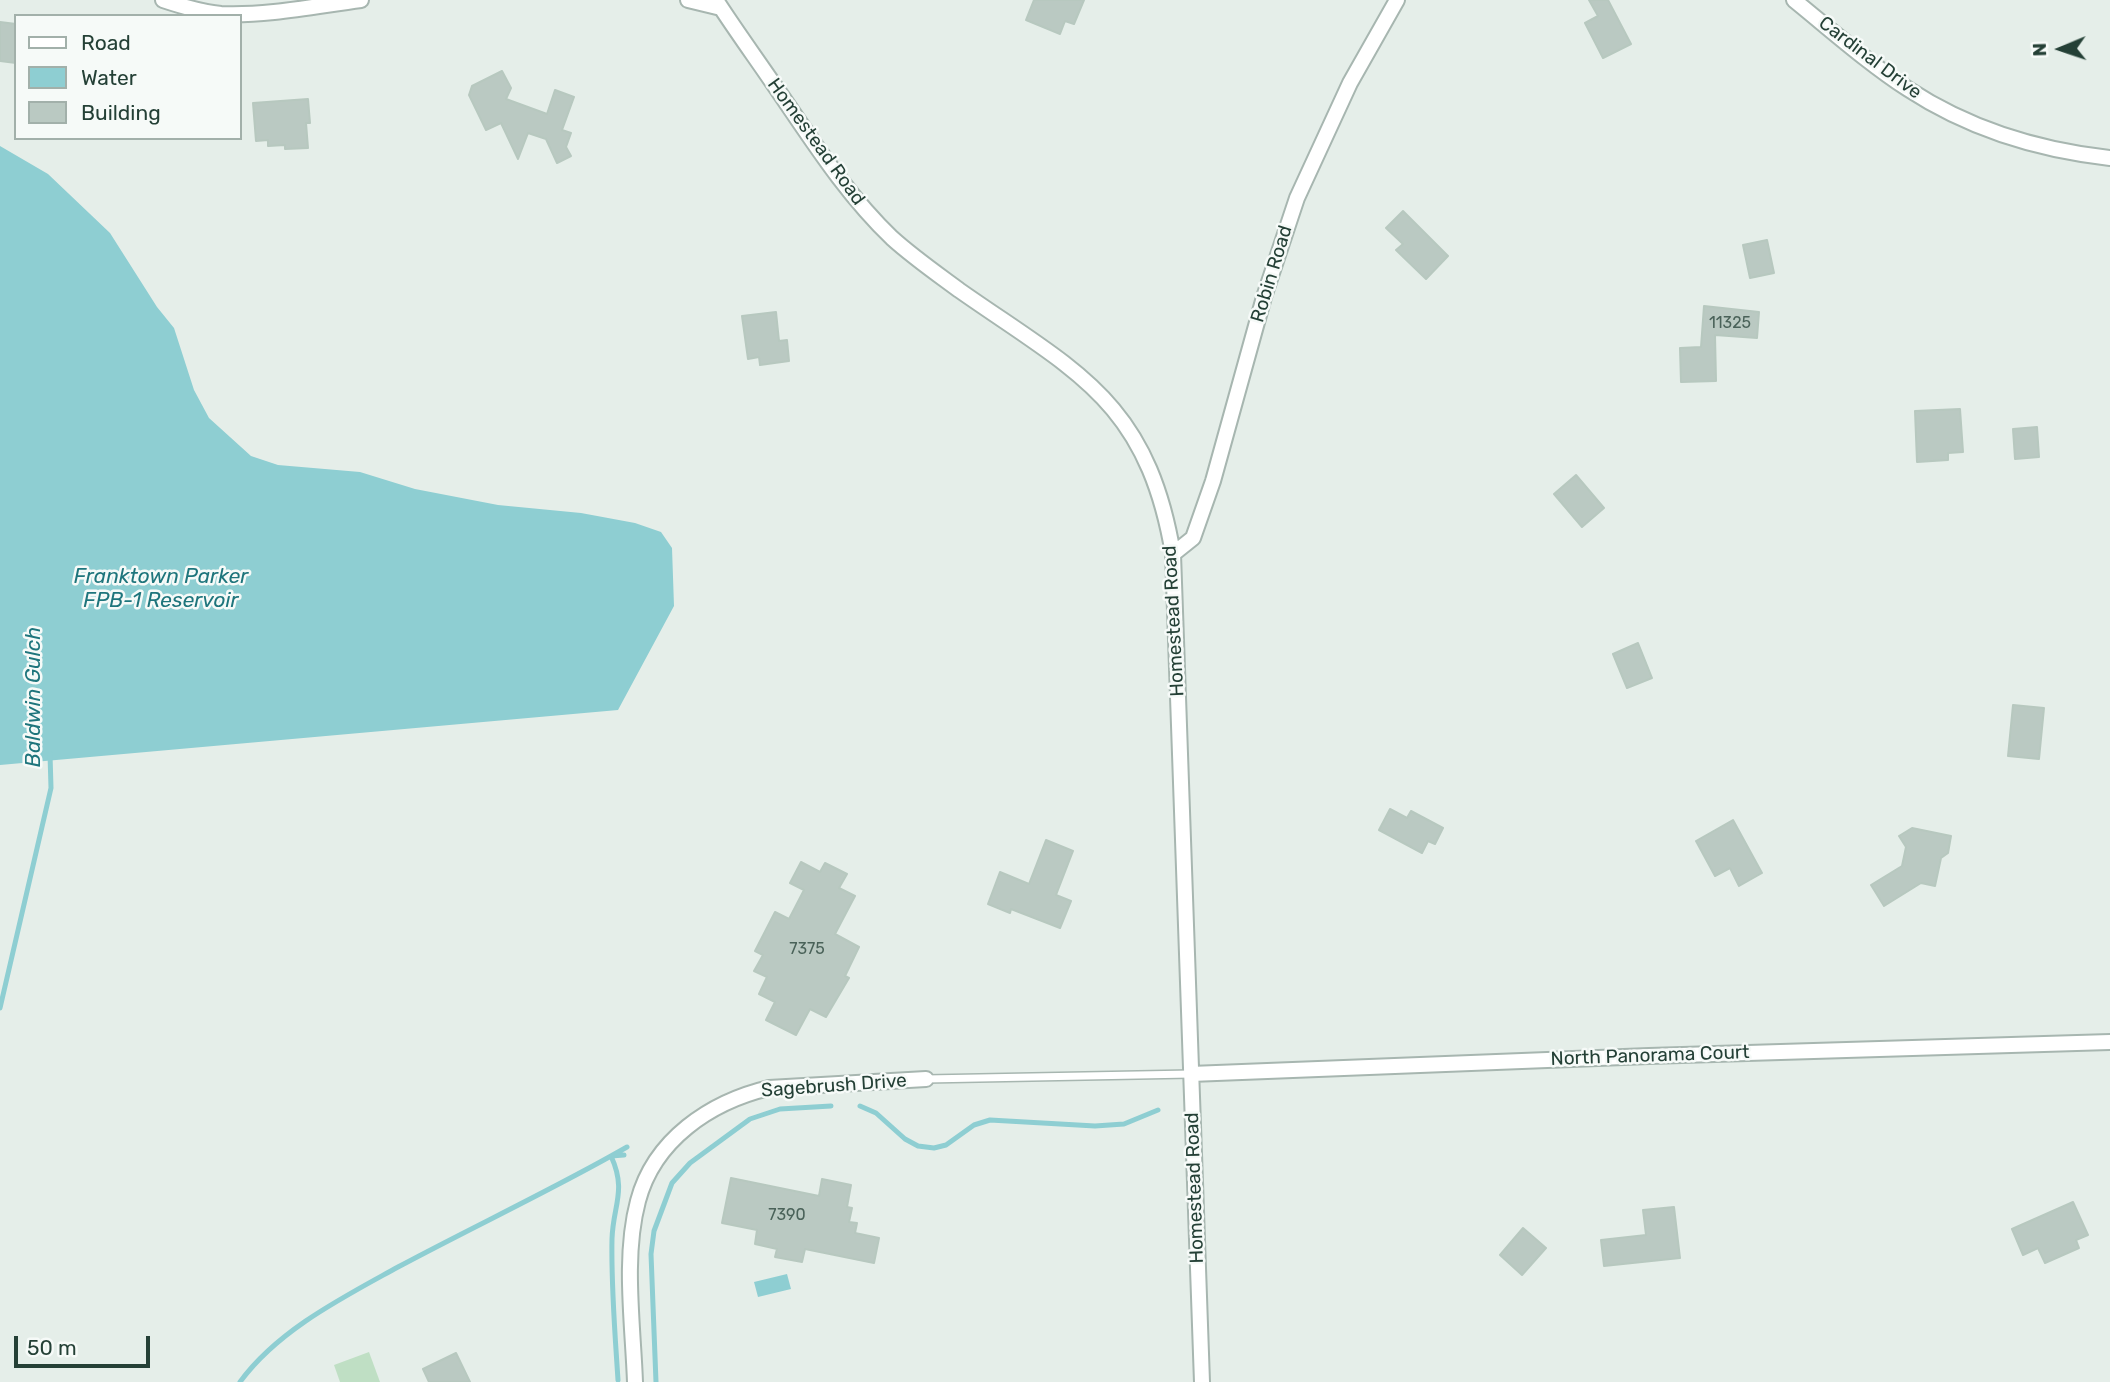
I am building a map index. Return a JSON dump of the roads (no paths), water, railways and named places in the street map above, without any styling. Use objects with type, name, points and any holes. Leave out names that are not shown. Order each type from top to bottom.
[{"type":"street","points":[[163,0],[188,8],[230,14],[254,14],[360,0]]},
{"type":"street","points":[[688,0],[718,4]]},
{"type":"street","name":"Robin Road","points":[[1173,554],[1193,538],[1213,481],[1270,275],[1306,176],[1350,83],[1397,0]]},
{"type":"street","name":"Cardinal Drive","points":[[1794,0],[1886,74],[1964,120],[2032,145],[2110,158]]},
{"type":"street","name":"Homestead Road","points":[[718,4],[840,180],[875,220],[914,257],[1066,363],[1102,396],[1137,441],[1162,499],[1173,554],[1202,1382]]},
{"type":"street","name":"North Panorama Court","points":[[1191,1074],[2110,1042]]},
{"type":"street","name":"Sagebrush Drive","points":[[635,1382],[631,1264],[634,1219],[647,1178],[674,1138],[687,1125],[708,1112],[758,1090],[926,1079]]},
{"type":"lane","points":[[926,1079],[1191,1074]]},
{"type":"water","name":"Franktown Parker FPB-1 Reservoir","points":[[0,146],[48,174],[110,233],[157,307],[174,328],[194,390],[209,418],[251,456],[278,465],[360,472],[415,489],[498,505],[581,513],[635,523],[661,532],[672,548],[674,606],[618,710],[0,765]]},
{"type":"water","points":[[787,1274],[791,1289],[758,1297],[754,1282]]},
{"type":"waterway","name":"Baldwin Gulch","points":[[0,1008],[51,788],[50,754]]},
{"type":"waterway","points":[[656,1382],[651,1254],[654,1231],[672,1183],[690,1163],[750,1119],[780,1109],[831,1106]]},
{"type":"waterway","points":[[860,1106],[876,1113],[905,1139],[918,1146],[934,1148],[946,1145],[974,1125],[990,1120],[1095,1126],[1124,1124],[1158,1110]]},
{"type":"waterway","points":[[618,1380],[612,1257],[619,1189],[611,1156],[627,1147]]},
{"type":"waterway","points":[[240,1382],[273,1346],[333,1303],[611,1156],[624,1155]]}]
